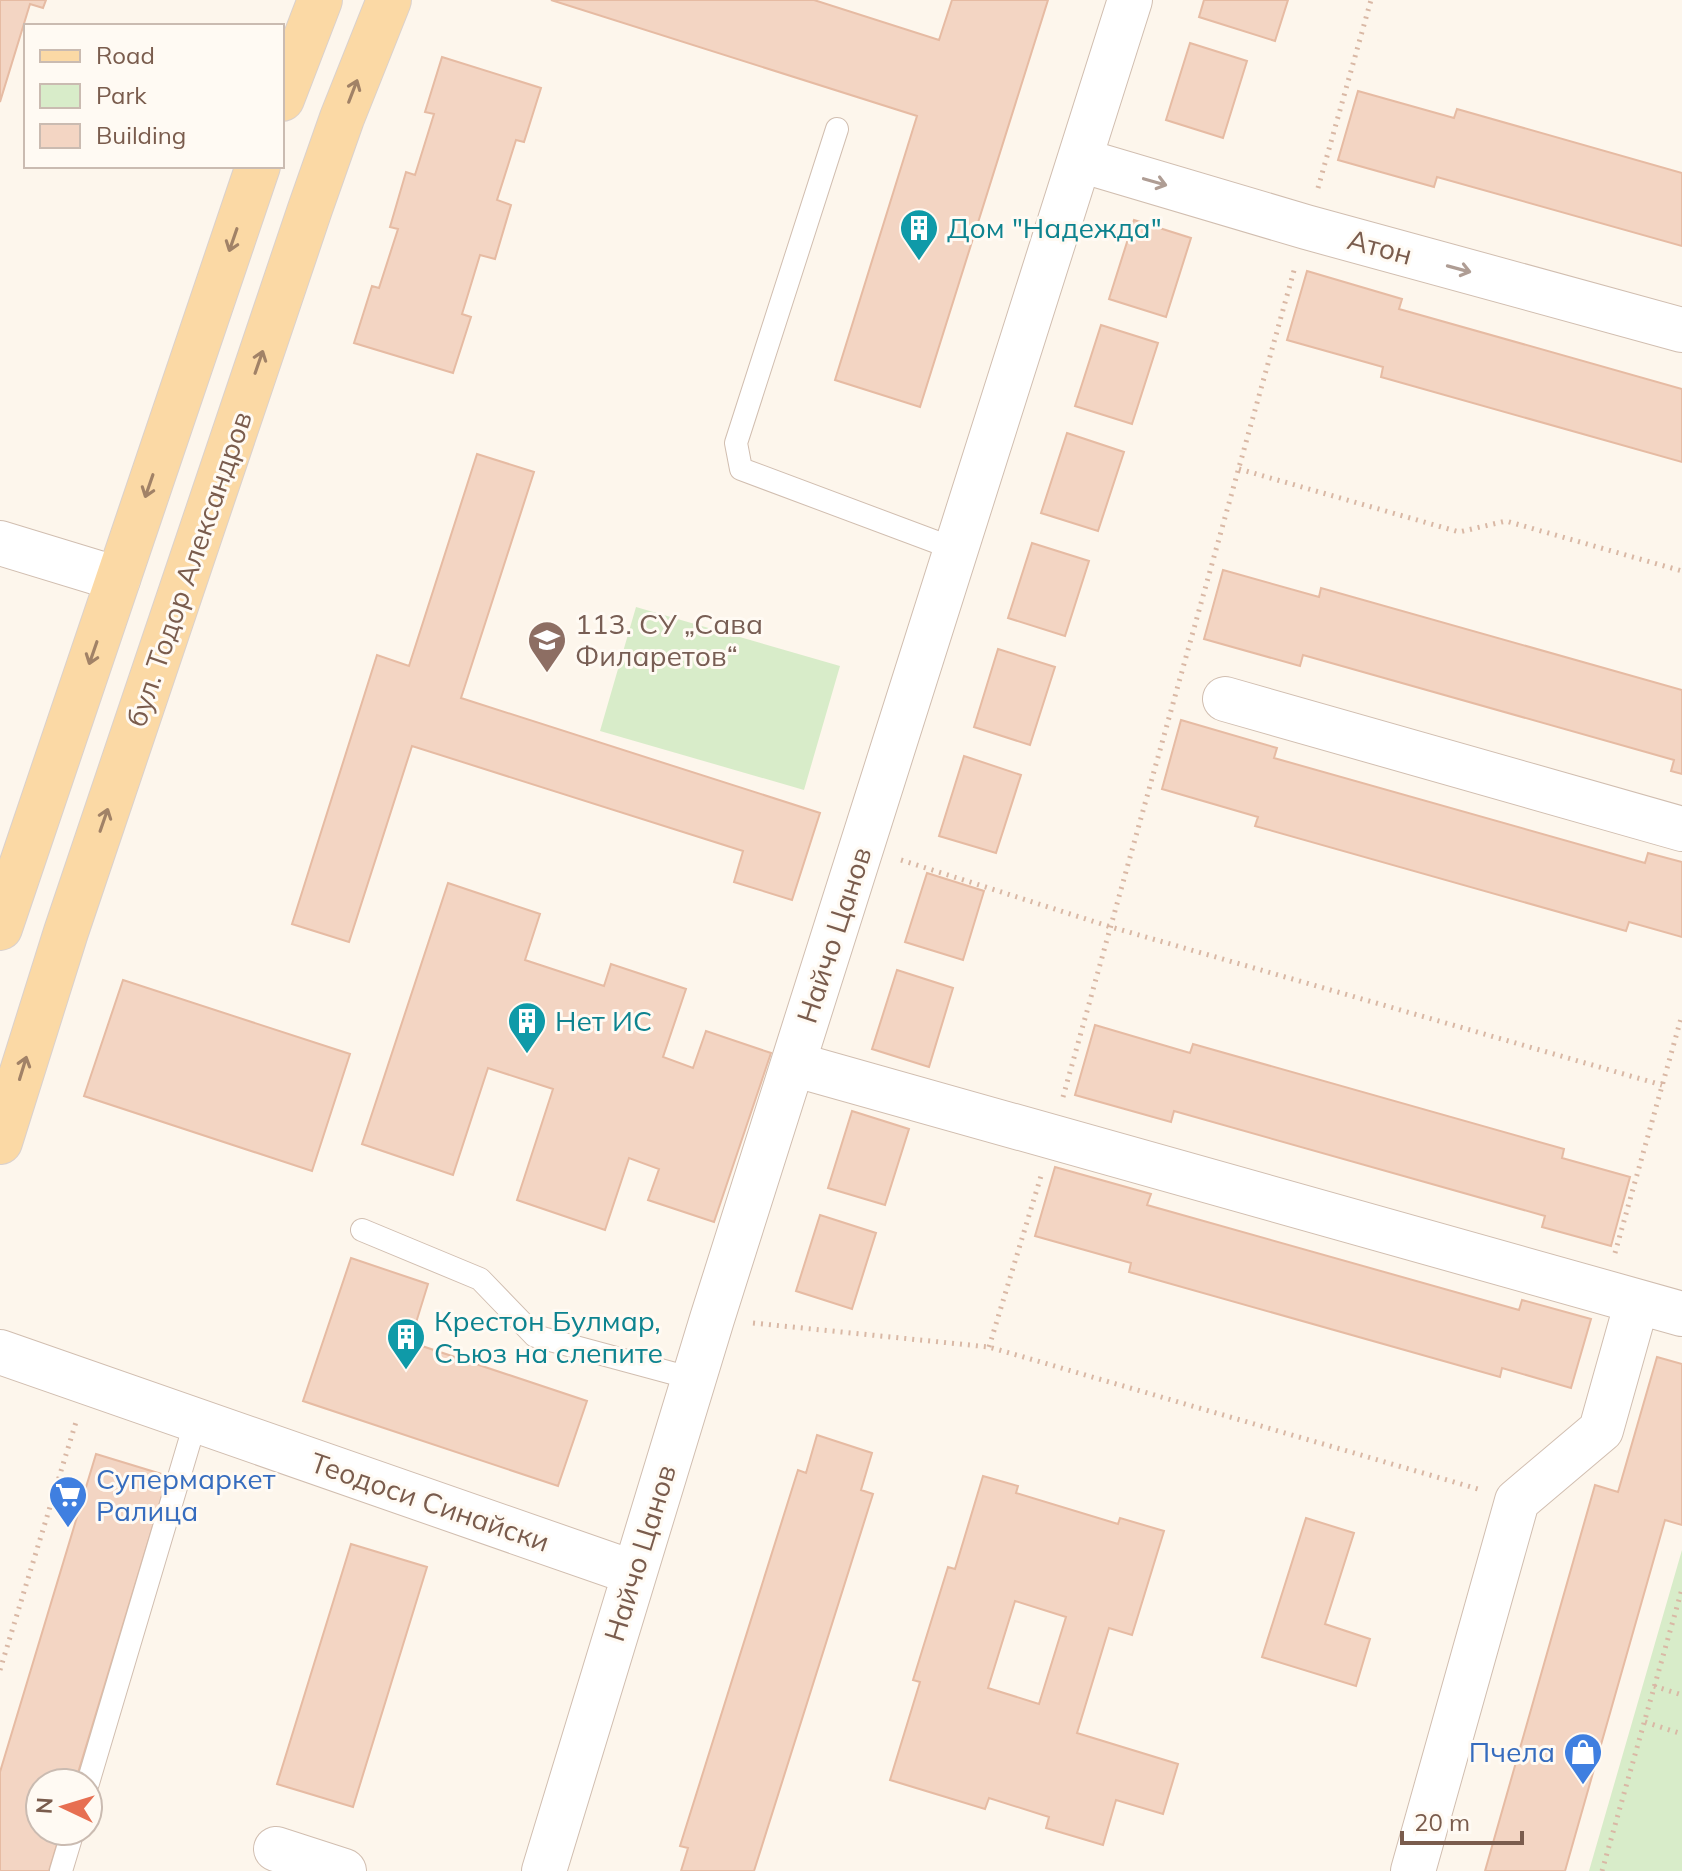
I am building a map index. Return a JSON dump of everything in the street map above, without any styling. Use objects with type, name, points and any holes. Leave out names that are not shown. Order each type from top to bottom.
[{"type":"main road","points":[[284,94],[320,0]]},
{"type":"main road","name":"бул. Тодор Александров","points":[[0,1142],[66,932],[314,198],[389,0]]},
{"type":"main road","points":[[0,928],[257,168]]},
{"type":"street","name":"Найчо Цанов","points":[[544,1871],[712,1319],[1130,0]]},
{"type":"street","name":"Атон","points":[[1080,160],[1306,227],[1682,330]]},
{"type":"street","points":[[0,543],[118,579]]},
{"type":"street","points":[[1225,699],[1682,829]]},
{"type":"street","points":[[793,1064],[1682,1314]]},
{"type":"street","points":[[1413,1871],[1517,1501],[1601,1430],[1620,1297]]},
{"type":"street","name":"Теодоси Синайски","points":[[0,1352],[634,1573]]},
{"type":"street","points":[[276,1849],[344,1871]]},
{"type":"lane","points":[[837,129],[736,443],[741,469],[955,549]]},
{"type":"lane","points":[[362,1230],[480,1279],[535,1336],[694,1379]]},
{"type":"lane","points":[[93,1767],[196,1420]]},
{"type":"lane","points":[[61,1871],[68,1847]]},
{"type":"path","points":[[989,1347],[1052,1137],[1371,0]]},
{"type":"path","points":[[1239,469],[1459,532],[1506,521],[1682,571]]},
{"type":"path","points":[[862,847],[1111,927],[1662,1085]]},
{"type":"path","points":[[1620,1297],[1662,1085],[1682,1015]]},
{"type":"path","points":[[712,1319],[989,1347],[1517,1501]]},
{"type":"path","points":[[0,1670],[88,1383]]},
{"type":"path","points":[[1602,1871],[1682,1589]]},
{"type":"path","points":[[1654,1686],[1682,1695]]},
{"type":"path","points":[[1644,1722],[1682,1734]]},
{"type":"green space","points":[[636,607],[840,666],[804,790],[600,731]]},
{"type":"green space","points":[[1682,1550],[1682,1871],[1589,1871]]},
{"type":"building","points":[[0,0],[46,0],[43,8],[30,4],[0,102]]},
{"type":"building","name":"Дом \"Надежда\"","points":[[551,0],[814,0],[939,40],[952,0],[1048,0],[920,407],[835,380],[917,116]]},
{"type":"building","points":[[1204,0],[1288,0],[1275,41],[1199,17]]},
{"type":"building","points":[[1190,43],[1247,61],[1223,138],[1166,120]]},
{"type":"building","points":[[442,57],[541,88],[524,142],[516,140],[497,200],[511,205],[495,259],[480,255],[462,314],[471,317],[453,373],[354,343],[372,286],[379,288],[398,229],[390,227],[406,172],[415,175],[434,114],[425,112]]},
{"type":"building","points":[[1358,91],[1454,118],[1457,109],[1682,173],[1682,246],[1437,177],[1434,187],[1338,160]]},
{"type":"building","points":[[1134,220],[1191,238],[1166,317],[1109,299]]},
{"type":"building","points":[[1307,271],[1402,299],[1399,309],[1682,389],[1682,462],[1381,377],[1383,367],[1287,340]]},
{"type":"building","points":[[1101,325],[1158,343],[1132,424],[1075,406]]},
{"type":"building","points":[[1067,433],[1124,452],[1098,531],[1041,513]]},
{"type":"building","points":[[477,454],[534,472],[461,698],[820,813],[792,900],[734,882],[743,851],[412,746],[349,942],[292,924],[377,655],[409,666]]},
{"type":"building","points":[[1032,543],[1089,561],[1065,636],[1008,618]]},
{"type":"building","points":[[1223,570],[1319,597],[1321,588],[1682,690],[1682,774],[1671,771],[1674,760],[1303,655],[1300,666],[1204,639]]},
{"type":"building","points":[[998,649],[1055,667],[1030,745],[974,727]]},
{"type":"building","points":[[1181,720],[1277,748],[1274,758],[1645,863],[1648,853],[1682,862],[1682,937],[1629,922],[1626,931],[1255,826],[1258,817],[1162,789]]},
{"type":"building","points":[[964,756],[1021,775],[996,853],[939,836]]},
{"type":"building","points":[[927,873],[984,891],[963,960],[905,942]]},
{"type":"building","name":"Нет ИС","points":[[448,883],[540,914],[525,960],[604,986],[611,964],[686,989],[663,1057],[693,1068],[706,1031],[771,1053],[714,1222],[648,1200],[659,1169],[629,1158],[605,1230],[517,1200],[553,1089],[488,1068],[453,1175],[362,1144]]},
{"type":"building","points":[[897,970],[953,988],[929,1067],[872,1049]]},
{"type":"building","points":[[123,980],[350,1054],[312,1171],[84,1096]]},
{"type":"building","points":[[1095,1025],[1190,1053],[1193,1044],[1564,1149],[1562,1158],[1630,1177],[1611,1246],[1542,1227],[1545,1216],[1174,1111],[1171,1122],[1075,1095]]},
{"type":"building","points":[[852,1111],[909,1129],[885,1205],[828,1188]]},
{"type":"building","points":[[1055,1167],[1151,1194],[1147,1205],[1519,1310],[1522,1300],[1591,1319],[1571,1388],[1502,1368],[1500,1377],[1129,1272],[1131,1263],[1035,1236]]},
{"type":"building","points":[[820,1215],[876,1233],[852,1309],[796,1291]]},
{"type":"building","name":"Крестон Булмар, Съюз на слепите","points":[[351,1258],[428,1284],[410,1342],[587,1401],[558,1486],[303,1401]]},
{"type":"building","points":[[1657,1357],[1682,1364],[1682,1525],[1665,1520],[1565,1871],[1485,1871],[1595,1485],[1618,1492]]},
{"type":"building","points":[[817,1435],[872,1453],[861,1490],[873,1494],[754,1871],[681,1871],[688,1848],[680,1846],[798,1470],[806,1473]]},
{"type":"building","points":[[96,1454],[168,1476],[80,1767],[24,1767],[24,1847],[56,1847],[49,1871],[0,1871],[0,1772]]},
{"type":"building","points":[[983,1476],[1018,1486],[1016,1493],[1118,1524],[1120,1518],[1164,1531],[1132,1635],[1109,1628],[1077,1733],[1178,1764],[1163,1814],[1116,1800],[1103,1845],[1046,1828],[1049,1817],[989,1798],[985,1809],[890,1780],[920,1682],[913,1680],[948,1567],[955,1569]],"holes":[[[1015,1601],[1066,1617],[1039,1704],[988,1688]]]},
{"type":"building","points":[[1306,1518],[1354,1533],[1325,1624],[1370,1639],[1356,1686],[1262,1657]]},
{"type":"building","points":[[351,1544],[427,1567],[353,1807],[277,1784]]},
{"type":"place","name":"Дом \"Надежда\"","points":[[919,262]]},
{"type":"place","name":"113. СУ „Сава Филаретов“","points":[[547,674]]},
{"type":"place","name":"Нет ИС","points":[[527,1055]]},
{"type":"place","name":"Крестон Булмар, Съюз на слепите","points":[[406,1371]]},
{"type":"place","name":"Супермаркет Ралица","points":[[68,1529]]},
{"type":"place","name":"Пчела","points":[[1583,1786]]}]
